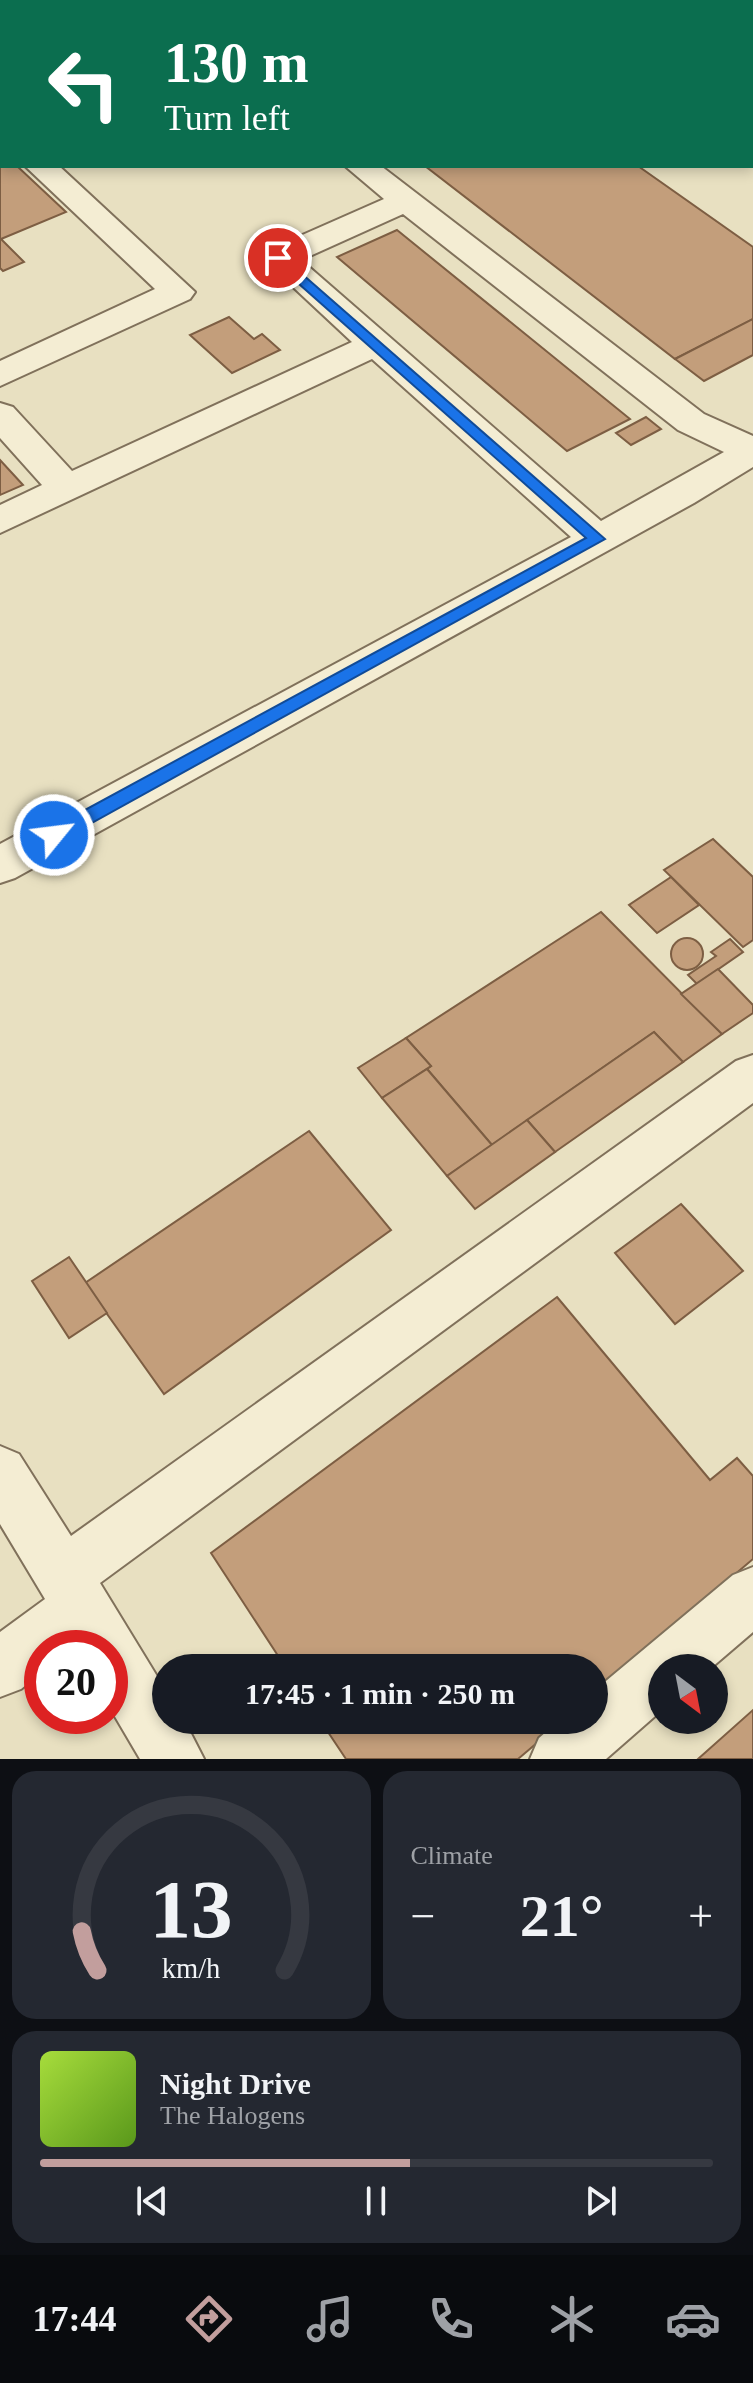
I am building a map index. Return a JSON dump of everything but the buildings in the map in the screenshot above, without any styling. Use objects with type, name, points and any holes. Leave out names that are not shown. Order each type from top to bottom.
[{"type":"lane","points":[[0,375],[178,292],[43,168]]},
{"type":"lane","points":[[364,168],[691,422],[753,451]]},
{"type":"lane","points":[[406,201],[278,258],[597,539]]},
{"type":"lane","points":[[0,520],[376,344]]},
{"type":"lane","points":[[0,415],[67,489]]},
{"type":"lane","points":[[0,865],[753,451]]},
{"type":"lane","points":[[0,1668],[91,1621],[753,1076]]},
{"type":"lane","points":[[0,1473],[174,1759]]},
{"type":"lane","points":[[683,1654],[753,1595]]},
{"type":"lane","points":[[560,1759],[648,1684]]},
{"type":"route","points":[[54,835],[597,539],[278,258]]}]
